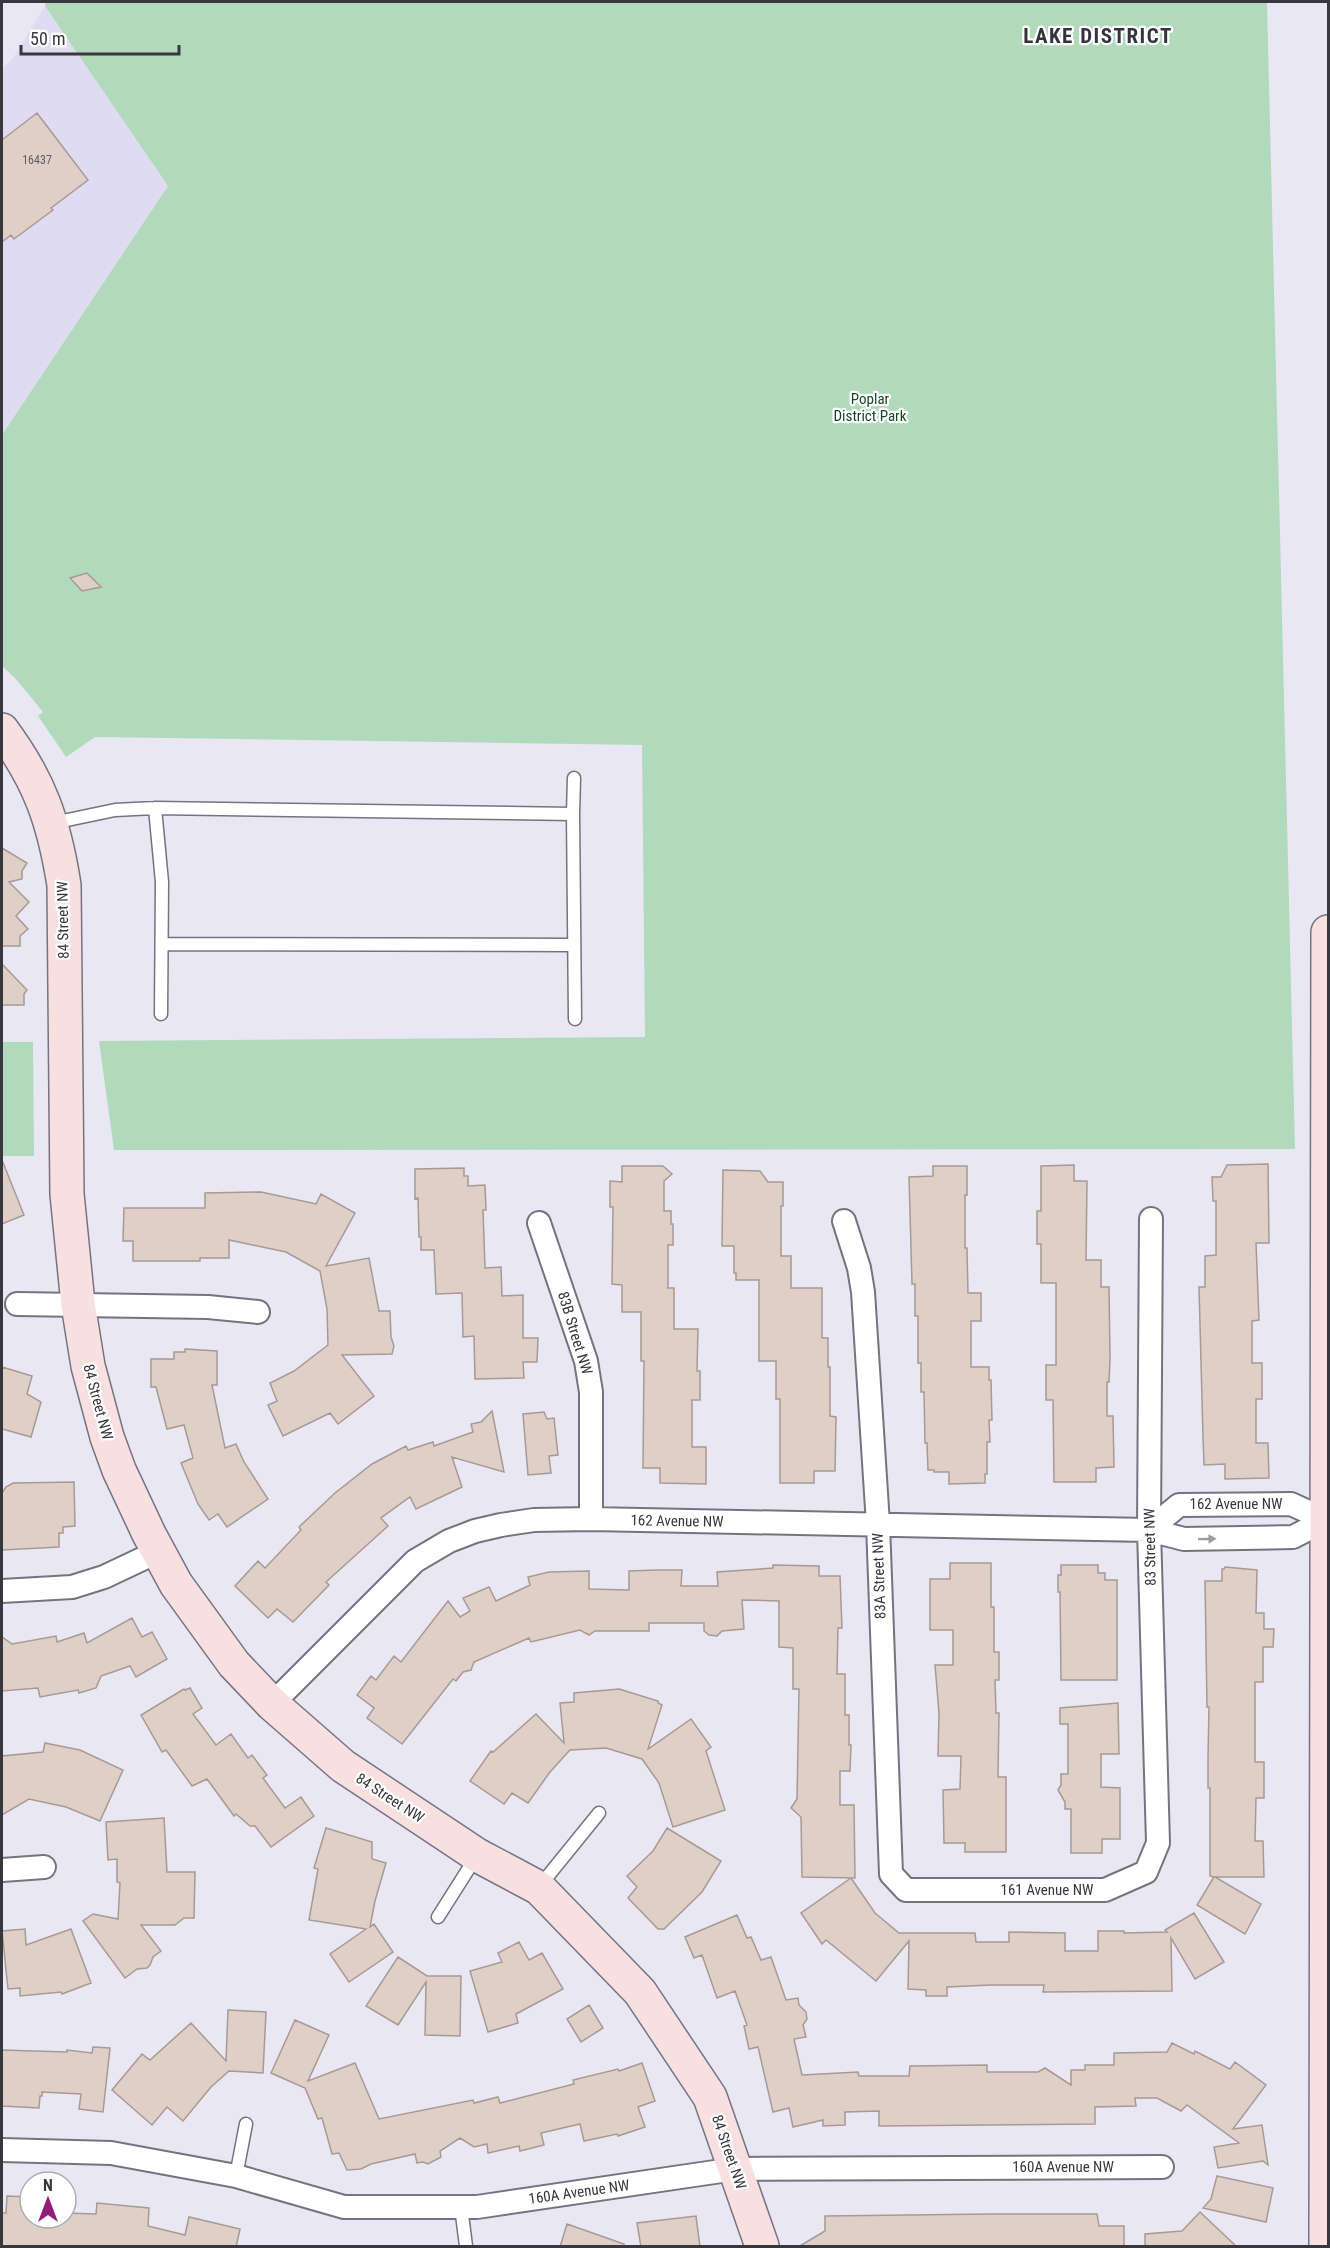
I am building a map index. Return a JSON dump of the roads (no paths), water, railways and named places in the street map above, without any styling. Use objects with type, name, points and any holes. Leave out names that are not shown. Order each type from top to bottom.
[{"type":"street","name":"84 Street NW","points":[[2,730],[17,750],[37,785],[57,843],[64,885],[67,1194],[78,1304],[88,1366],[107,1437],[133,1503],[176,1584],[228,1655],[272,1704],[343,1766],[477,1855],[539,1888],[640,1992],[711,2097],[762,2247]]},
{"type":"street","points":[[1326,2247],[1329,932]]},
{"type":"street","name":"83 Street NW","points":[[1146,1872],[1158,1843],[1149,1530],[1152,1219]]},
{"type":"street","name":"83A Street NW","points":[[844,1221],[859,1268],[863,1292],[878,1524],[891,1874],[906,1890],[944,1890]]},
{"type":"street","name":"83B Street NW","points":[[539,1222],[588,1369],[591,1392],[591,1519]]},
{"type":"street","points":[[17,1304],[208,1307],[258,1312]]},
{"type":"street","name":"162 Avenue NW","points":[[1149,1530],[1179,1505],[1291,1504],[1327,1520]]},
{"type":"street","name":"162 Avenue NW","points":[[272,1704],[415,1561],[449,1541],[475,1531],[501,1525],[534,1520],[591,1519],[878,1524],[1149,1530],[1184,1539],[1293,1537],[1327,1520]]},
{"type":"street","points":[[2,1591],[72,1587],[104,1577],[159,1551]]},
{"type":"street","points":[[2,1870],[44,1867]]},
{"type":"street","name":"161 Avenue NW","points":[[944,1890],[1106,1890],[1146,1872]]},
{"type":"street","name":"160A Avenue NW","points":[[2,2150],[111,2153],[236,2176],[344,2207],[477,2206],[735,2169],[1162,2167]]},
{"type":"lane","points":[[574,778],[575,1019]]},
{"type":"lane","points":[[51,823],[116,810],[155,808],[573,814]]},
{"type":"lane","points":[[155,808],[162,882],[161,1014]]},
{"type":"lane","points":[[162,944],[574,945]]},
{"type":"lane","points":[[539,1888],[599,1813]]},
{"type":"lane","points":[[438,1917],[477,1855]]},
{"type":"lane","points":[[236,2176],[246,2124]]},
{"type":"lane","points":[[461,2206],[466,2247]]},
{"type":"district","name":"LAKE DISTRICT","points":[[1098,36]]},
{"type":"park label","name":"Poplar District Park","points":[[870,408]]}]
